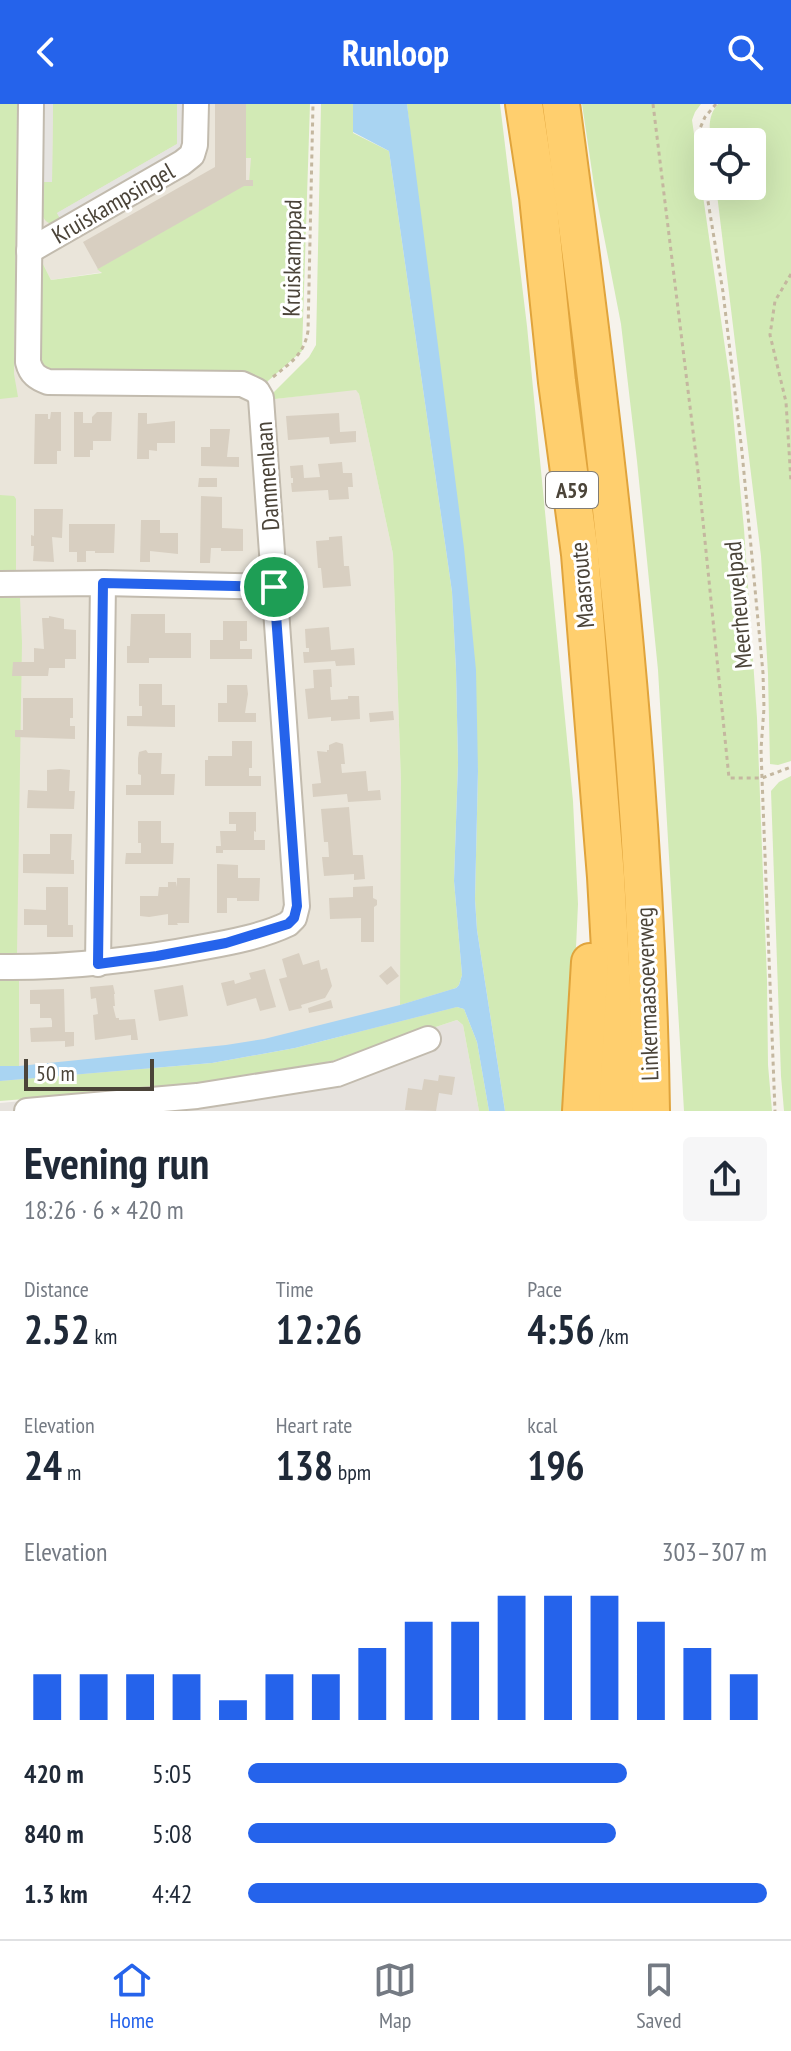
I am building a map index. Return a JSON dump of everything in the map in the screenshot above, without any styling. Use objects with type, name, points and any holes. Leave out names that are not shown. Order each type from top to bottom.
[{"type":"highway","name":"Maasroute","points":[[524,104],[538,197],[557,382],[580,554],[606,877]]},
{"type":"highway","name":"Maasroute","points":[[561,104],[615,537],[642,877]]},
{"type":"highway","name":"A59","points":[[581,1111],[590,955],[606,877]]},
{"type":"highway","name":"Linkermaasoeverweg","points":[[606,877],[615,1039],[615,1111]]},
{"type":"highway","name":"A59","points":[[642,877],[663,949],[672,1111]]},
{"type":"highway","name":"Linkermaasoeverweg","points":[[642,877],[651,1111]]},
{"type":"street","name":"Kruiskampsingel","points":[[31,104],[28,362],[34,375]]},
{"type":"street","name":"Kruiskampsingel","points":[[29,251],[192,155],[196,104]]},
{"type":"street","name":"Dammenlaan","points":[[0,967],[98,964],[226,943],[288,924],[294,918],[297,906],[262,406],[257,391],[242,384],[48,382],[34,375]]},
{"type":"street","points":[[98,964],[103,583]]},
{"type":"street","points":[[0,584],[274,587]]},
{"type":"street","points":[[27,1111],[197,1096],[337,1074],[428,1039]]},
{"type":"path","name":"Kruiskamppad","points":[[257,391],[300,354],[306,343],[313,104]]},
{"type":"path","points":[[653,104],[698,472],[729,778],[762,778],[791,767]]},
{"type":"path","name":"Meerheuvelpad","points":[[716,104],[705,117],[697,135],[723,292],[763,673],[761,749],[775,1111]]},
{"type":"path","points":[[791,274],[775,301],[770,335],[786,402],[791,482]]},
{"type":"shaded area","points":[[0,104],[262,104],[261,181],[104,272],[51,280],[43,264],[37,358],[229,375],[267,400],[356,389],[393,554],[401,782],[459,1016],[0,1094]]},
{"type":"shaded area","points":[[39,104],[53,104],[52,182],[38,182]]},
{"type":"shaded area","points":[[177,104],[190,104],[190,145],[63,224],[57,213],[177,144]]},
{"type":"shaded area","points":[[457,1020],[463,1025],[479,1111],[0,1111],[0,1103],[197,1085],[332,1061]]},
{"type":"green space","points":[[0,104],[17,104],[14,374],[18,397],[0,399]]},
{"type":"green space","points":[[53,104],[177,104],[177,144],[57,213],[63,224],[49,223],[43,216],[41,198],[43,182],[52,181]]},
{"type":"green space","points":[[246,104],[310,104],[302,351],[260,388],[46,375],[37,358],[42,262],[51,280],[102,273],[97,269],[249,182],[251,158],[245,158]]},
{"type":"green space","points":[[321,104],[353,104],[353,133],[389,151],[452,592],[458,763],[454,881],[462,975],[456,988],[400,1005],[401,782],[393,554],[359,394],[356,390],[266,400],[309,357],[316,345]]},
{"type":"green space","points":[[407,104],[500,104],[527,326],[573,801],[578,904],[566,1111],[505,1111],[477,930],[478,771]]},
{"type":"green space","points":[[582,104],[701,104],[692,120],[694,200],[704,200],[730,382],[744,529],[757,718],[772,1111],[684,1111],[658,670],[621,324]]},
{"type":"green space","points":[[718,104],[791,104],[791,761],[778,765],[770,764],[761,556],[718,200],[766,200],[766,128],[710,128]]},
{"type":"green space","points":[[0,495],[14,496],[16,499],[16,577],[0,576]]},
{"type":"green space","points":[[0,598],[20,598],[17,953],[0,953]]},
{"type":"green space","points":[[791,776],[791,1111],[784,1111],[771,791]]},
{"type":"green space","points":[[0,977],[19,977],[19,1066],[0,1066]]},
{"type":"green space","points":[[457,1007],[464,1009],[477,1042],[489,1111],[479,1111],[463,1025],[457,1020],[332,1061],[258,1075],[197,1085],[0,1101],[0,1081],[212,1063],[295,1048]]},
{"type":"water","points":[[353,104],[407,104],[464,548],[476,670],[477,930],[505,1111],[489,1111],[477,1042],[464,1009],[457,1007],[295,1048],[212,1063],[0,1081],[0,1066],[264,1039],[400,1005],[459,985],[462,975],[454,881],[458,763],[452,592],[389,151],[353,132]]},
{"type":"building","points":[[215,104],[246,104],[246,180],[253,180],[253,186],[244,186],[98,269],[83,242],[215,167]]},
{"type":"building","points":[[51,412],[61,412],[61,451],[57,451],[57,464],[34,464],[35,414],[48,414],[50,419]]},
{"type":"building","points":[[74,412],[83,412],[83,423],[92,423],[92,417],[97,412],[112,412],[111,441],[93,441],[90,457],[74,457]]},
{"type":"building","points":[[138,413],[147,413],[147,424],[175,421],[175,443],[157,443],[157,451],[149,450],[149,459],[137,459]]},
{"type":"building","points":[[339,413],[340,432],[356,431],[356,442],[330,444],[329,437],[288,440],[286,416]]},
{"type":"building","points":[[210,429],[230,429],[227,457],[239,457],[239,467],[201,466],[201,447],[210,447]]},
{"type":"building","points":[[342,462],[343,473],[352,473],[353,487],[348,487],[349,499],[329,500],[328,490],[292,492],[290,466],[303,465],[304,478],[320,477],[318,464]]},
{"type":"building","points":[[199,478],[217,478],[217,487],[198,487]]},
{"type":"building","points":[[201,496],[222,497],[222,528],[243,529],[243,551],[211,548],[210,563],[200,563]]},
{"type":"building","points":[[34,509],[63,509],[62,538],[52,537],[54,562],[33,561],[31,535],[34,536]]},
{"type":"building","points":[[141,520],[160,520],[160,533],[178,533],[178,554],[150,551],[150,562],[140,562]]},
{"type":"building","points":[[69,524],[115,524],[114,553],[86,551],[86,562],[77,562],[77,552],[69,552]]},
{"type":"building","points":[[342,536],[344,566],[349,566],[351,586],[323,588],[316,541]]},
{"type":"building","points":[[131,614],[165,614],[165,633],[191,633],[191,658],[149,658],[149,663],[127,663]]},
{"type":"building","points":[[42,618],[64,619],[64,629],[76,630],[76,659],[65,659],[65,668],[49,668],[48,676],[12,676],[13,662],[34,662],[34,648],[44,649]]},
{"type":"building","points":[[223,621],[247,621],[247,641],[240,641],[240,649],[252,649],[252,659],[210,659],[210,640],[223,640]]},
{"type":"building","points":[[329,627],[331,650],[354,648],[355,665],[336,666],[335,661],[304,663],[303,652],[309,652],[305,629]]},
{"type":"building","points":[[331,669],[331,700],[359,696],[360,719],[308,719],[305,689],[314,688],[313,670]]},
{"type":"building","points":[[139,684],[162,684],[162,705],[175,705],[175,727],[127,726],[127,716],[142,716]]},
{"type":"building","points":[[227,685],[247,685],[245,713],[256,713],[256,722],[218,722],[218,703],[227,703]]},
{"type":"building","points":[[23,698],[73,698],[70,726],[75,726],[75,739],[15,737],[15,730],[23,730]]},
{"type":"building","points":[[393,711],[394,720],[370,722],[369,713]]},
{"type":"building","points":[[232,741],[252,741],[249,776],[261,776],[261,786],[205,786],[205,760],[208,756],[232,756]]},
{"type":"building","points":[[336,742],[343,744],[345,764],[341,764],[342,773],[366,771],[368,791],[380,790],[381,800],[348,802],[347,794],[313,797],[312,784],[321,783],[317,751],[327,752],[329,745]]},
{"type":"building","points":[[146,750],[148,753],[162,753],[161,774],[175,774],[174,795],[126,795],[126,785],[141,785],[138,758],[139,752]]},
{"type":"building","points":[[47,770],[70,770],[69,791],[75,791],[74,809],[27,808],[28,790],[47,791]]},
{"type":"building","points":[[349,807],[353,855],[363,855],[365,879],[354,880],[354,874],[324,876],[322,857],[329,857],[328,842],[324,842],[321,809]]},
{"type":"building","points":[[229,812],[256,812],[254,840],[265,840],[265,850],[223,850],[223,853],[216,853],[216,846],[221,846],[220,831],[236,831],[236,824],[229,824]]},
{"type":"building","points":[[138,821],[161,821],[161,843],[174,843],[173,864],[125,864],[126,853],[141,853]]},
{"type":"building","points":[[50,834],[72,834],[74,874],[23,873],[23,854],[50,854]]},
{"type":"building","points":[[217,864],[238,865],[238,878],[260,878],[259,901],[227,898],[227,913],[217,913]]},
{"type":"building","points":[[177,878],[190,878],[189,923],[168,925],[168,914],[140,916],[140,896],[158,896],[159,887],[168,887],[168,882],[176,882],[177,887]]},
{"type":"building","points":[[373,886],[373,898],[377,900],[374,907],[374,942],[361,942],[361,918],[330,919],[329,898],[353,897],[353,887]]},
{"type":"building","points":[[46,887],[68,887],[68,925],[73,925],[73,937],[47,937],[47,925],[24,925],[24,909],[46,910]]},
{"type":"building","points":[[299,953],[303,965],[319,960],[321,970],[327,968],[332,986],[325,998],[289,1011],[279,979],[287,977],[282,959]]},
{"type":"building","points":[[391,966],[399,976],[387,985],[379,976]]},
{"type":"building","points":[[265,969],[276,1007],[260,1011],[256,998],[227,1006],[221,983],[234,980],[235,984],[251,979],[249,973]]},
{"type":"building","points":[[113,985],[116,1018],[135,1019],[138,1040],[131,1040],[131,1035],[95,1040],[93,1015],[98,1014],[96,998],[91,999],[90,987]]},
{"type":"building","points":[[183,985],[188,1016],[159,1021],[154,990]]},
{"type":"building","points":[[64,989],[65,1032],[74,1032],[74,1046],[65,1047],[65,1041],[31,1042],[30,1028],[52,1027],[52,1021],[51,1018],[40,1018],[40,1004],[30,1004],[30,990]]},
{"type":"building","points":[[331,1000],[333,1008],[309,1013],[308,1008]]},
{"type":"building","points":[[439,1075],[455,1077],[452,1095],[439,1093],[436,1111],[405,1110],[408,1088],[422,1090],[424,1079],[438,1081]]},
{"type":"route","points":[[103,583],[274,587],[297,906],[294,918],[281,927],[226,943],[98,964],[103,583]]}]
